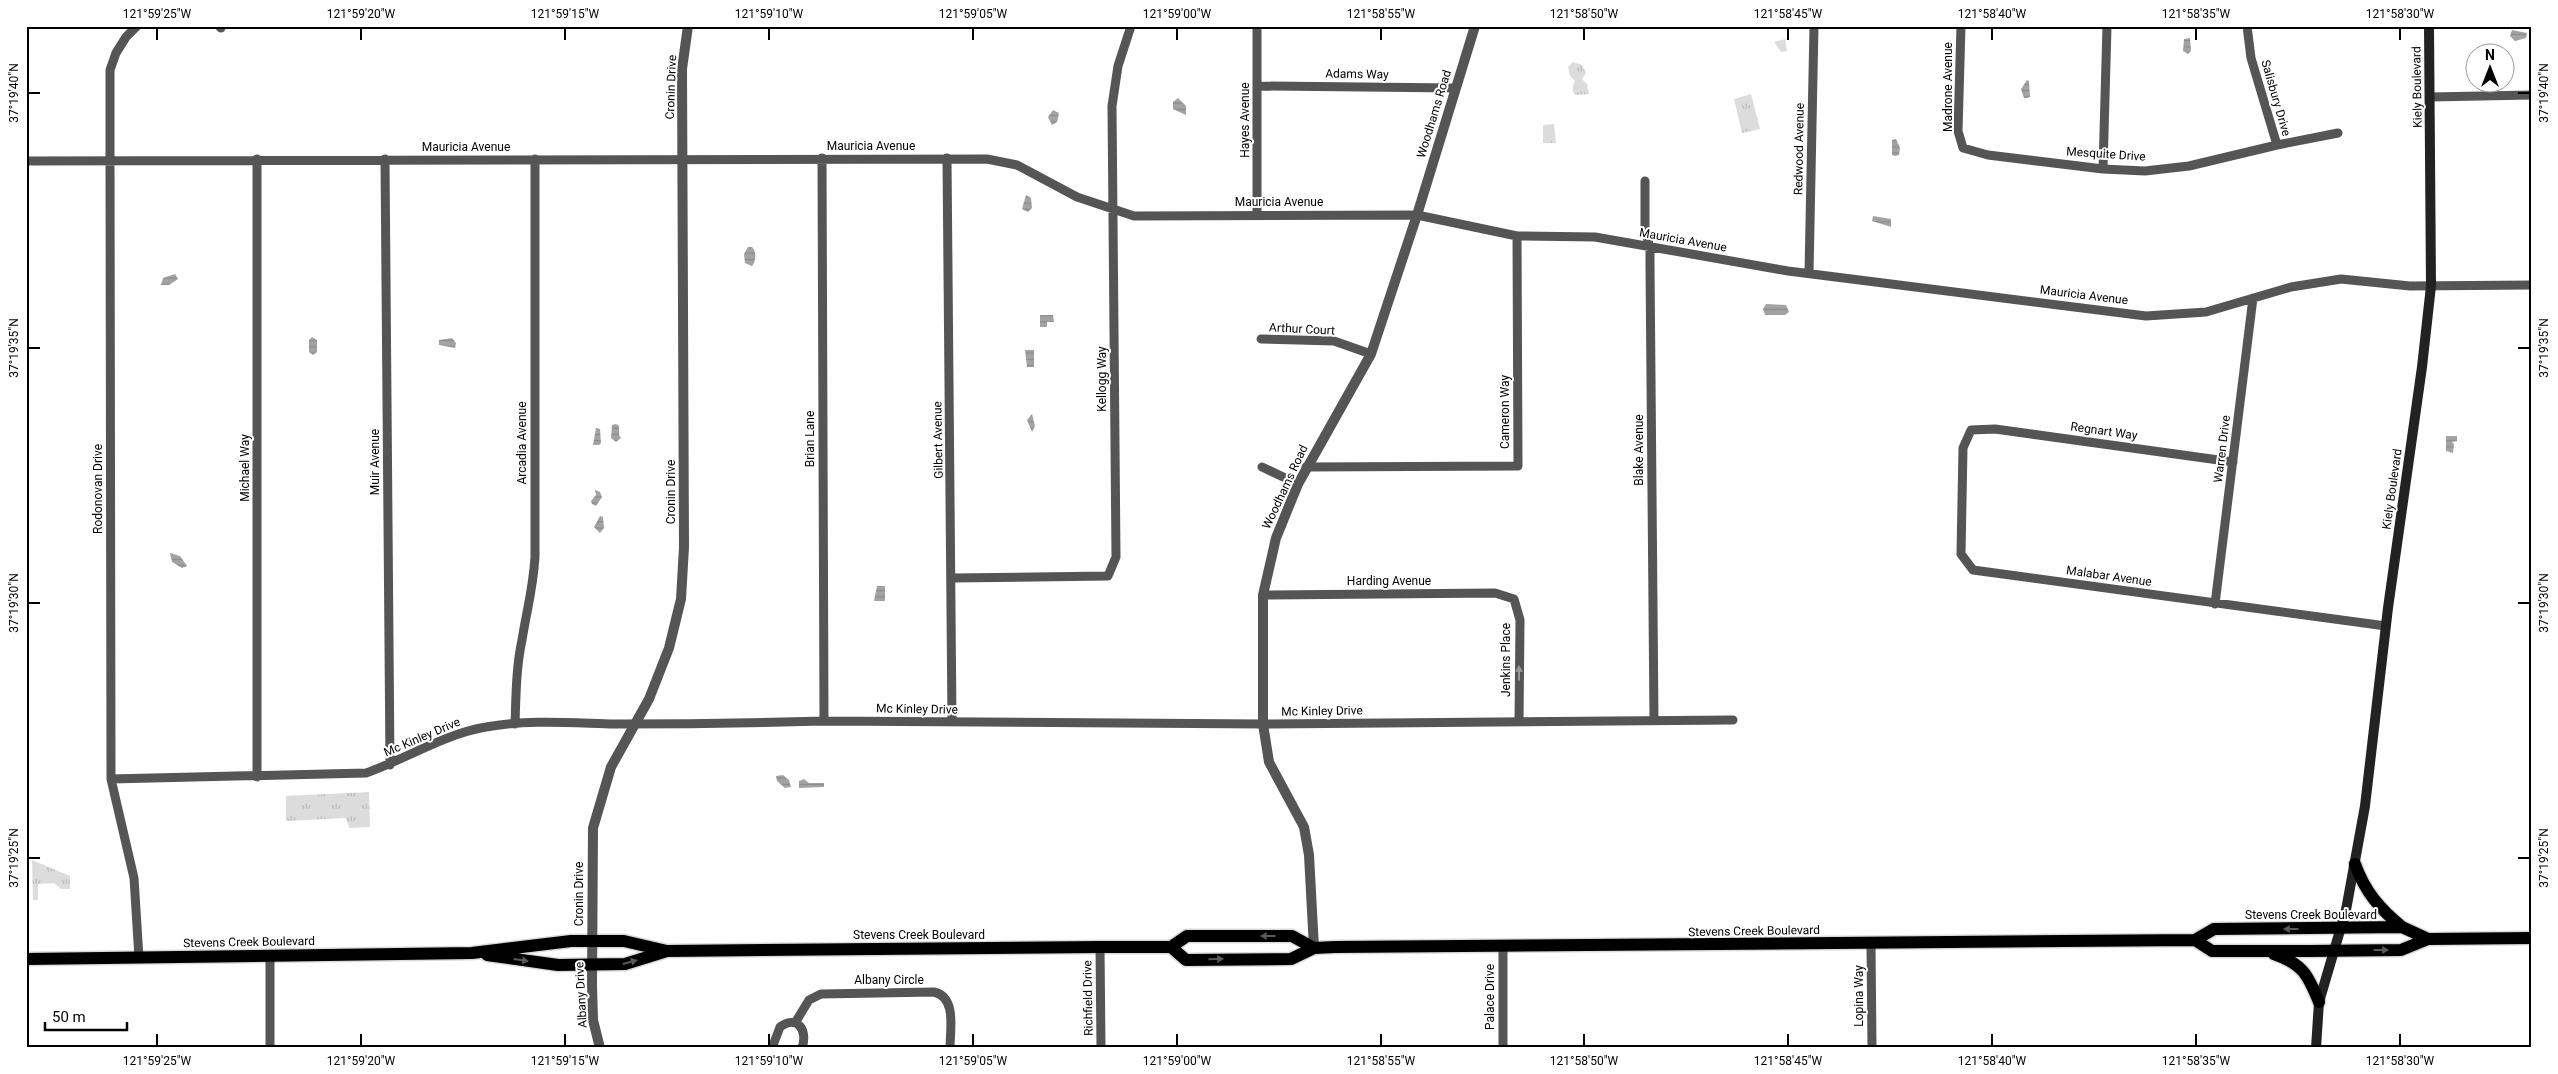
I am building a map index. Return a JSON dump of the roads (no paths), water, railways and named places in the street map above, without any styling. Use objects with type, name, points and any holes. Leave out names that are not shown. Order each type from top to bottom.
[{"type":"main road","name":"Kiely Boulevard","points":[[2316,1048],[2319,1002],[2356,864],[2365,806],[2386,626],[2422,367],[2431,286],[2429,26]]},
{"type":"main road","points":[[2356,864],[2362,884],[2378,907],[2402,927]]},
{"type":"main road","name":"Stevens Creek Boulevard","points":[[1172,947],[1186,960],[1291,959],[1314,948],[2195,940],[2214,929],[2402,927],[2428,939]]},
{"type":"main road","name":"Stevens Creek Boulevard","points":[[26,959],[472,953],[558,941],[624,941],[667,950],[1172,947],[1188,936],[1292,936],[1314,948]]},
{"type":"main road","name":"Stevens Creek Boulevard","points":[[2195,940],[2212,951],[2265,951],[2401,950],[2428,939],[2532,938]]},
{"type":"main road","name":"Stevens Creek Boulevard","points":[[472,953],[558,965],[625,964],[667,950]]},
{"type":"main road","points":[[2265,951],[2288,959],[2301,968],[2311,982],[2319,1002]]},
{"type":"street","name":"Rodonovan Drive","points":[[138,26],[126,37],[116,53],[110,70],[110,159],[111,779],[134,878],[139,958]]},
{"type":"street","name":"Cronin Drive","points":[[591,941],[593,828],[611,768],[649,699],[669,648],[681,598],[684,547],[682,69],[688,26]]},
{"type":"street","name":"Kellogg Way","points":[[952,578],[1108,576],[1116,557],[1112,106],[1118,66],[1131,26]]},
{"type":"street","name":"Hayes Avenue","points":[[1257,26],[1257,214]]},
{"type":"street","name":"Woodhams Road","points":[[1314,948],[1309,855],[1304,827],[1269,762],[1263,724],[1263,595],[1276,538],[1298,484],[1371,354],[1417,214],[1474,26]]},
{"type":"street","name":"Redwood Avenue","points":[[1809,273],[1814,26]]},
{"type":"street","name":"Madrone Avenue","points":[[1961,26],[1958,131],[1963,148]]},
{"type":"street","points":[[2103,169],[2107,26]]},
{"type":"street","name":"Salisbury Drive","points":[[2248,26],[2251,58],[2277,145],[2338,133]]},
{"type":"street","name":"Adams Way","points":[[1258,86],[1455,88]]},
{"type":"street","points":[[2430,96],[2532,96]]},
{"type":"street","name":"Mesquite Drive","points":[[1963,148],[1988,155],[2103,169],[2144,171],[2189,166],[2277,145]]},
{"type":"street","name":"Brian Lane","points":[[822,158],[824,721]]},
{"type":"street","name":"Gilbert Avenue","points":[[947,158],[952,722]]},
{"type":"street","name":"Mauricia Avenue","points":[[26,161],[110,159],[987,159],[1017,165],[1077,198],[1134,216],[1417,214],[1517,236],[1595,237],[1809,273],[2146,316],[2206,312],[2291,287],[2341,280],[2431,286],[2532,284]]},
{"type":"street","name":"Michael Way","points":[[256,159],[257,777]]},
{"type":"street","name":"Muir Avenue","points":[[385,159],[390,765]]},
{"type":"street","name":"Arcadia Avenue","points":[[515,724],[516,683],[520,649],[533,589],[534,573],[534,159]]},
{"type":"street","name":"Blake Avenue","points":[[1645,181],[1645,231],[1650,247],[1654,720]]},
{"type":"street","name":"Cameron Way","points":[[1306,467],[1518,466],[1517,236]]},
{"type":"street","name":"Warren Drive","points":[[2215,604],[2253,298]]},
{"type":"street","name":"Arthur Court","points":[[1261,339],[1334,341],[1371,354]]},
{"type":"street","name":"Regnart Way","points":[[1971,430],[1995,429],[2233,462]]},
{"type":"street","name":"Malabar Avenue","points":[[1971,430],[1963,448],[1961,554],[1973,570],[2386,626]]},
{"type":"street","points":[[1262,468],[1298,484]]},
{"type":"street","name":"Harding Avenue","points":[[1263,595],[1495,593],[1514,599]]},
{"type":"street","name":"Jenkins Place","points":[[1514,599],[1520,620],[1519,722]]},
{"type":"street","name":"Mc Kinley Drive","points":[[111,779],[366,773],[390,765],[458,734],[487,727],[515,724],[824,721],[1263,724],[1733,720]]},
{"type":"street","name":"Albany Drive","points":[[591,941],[593,1020],[600,1048]]},
{"type":"street","name":"Lopina Way","points":[[1871,944],[1872,1048]]},
{"type":"street","name":"Richfield Drive","points":[[1100,947],[1101,1048]]},
{"type":"street","name":"Palace Drive","points":[[1503,947],[1503,1048]]},
{"type":"street","points":[[270,956],[270,1048]]},
{"type":"street","name":"Albany Circle","points":[[772,1048],[780,1027],[784,1024],[795,1023],[809,1000],[821,994],[934,992],[944,996],[949,1005],[950,1048]]},
{"type":"street","points":[[795,1023],[803,1031],[802,1048]]}]
